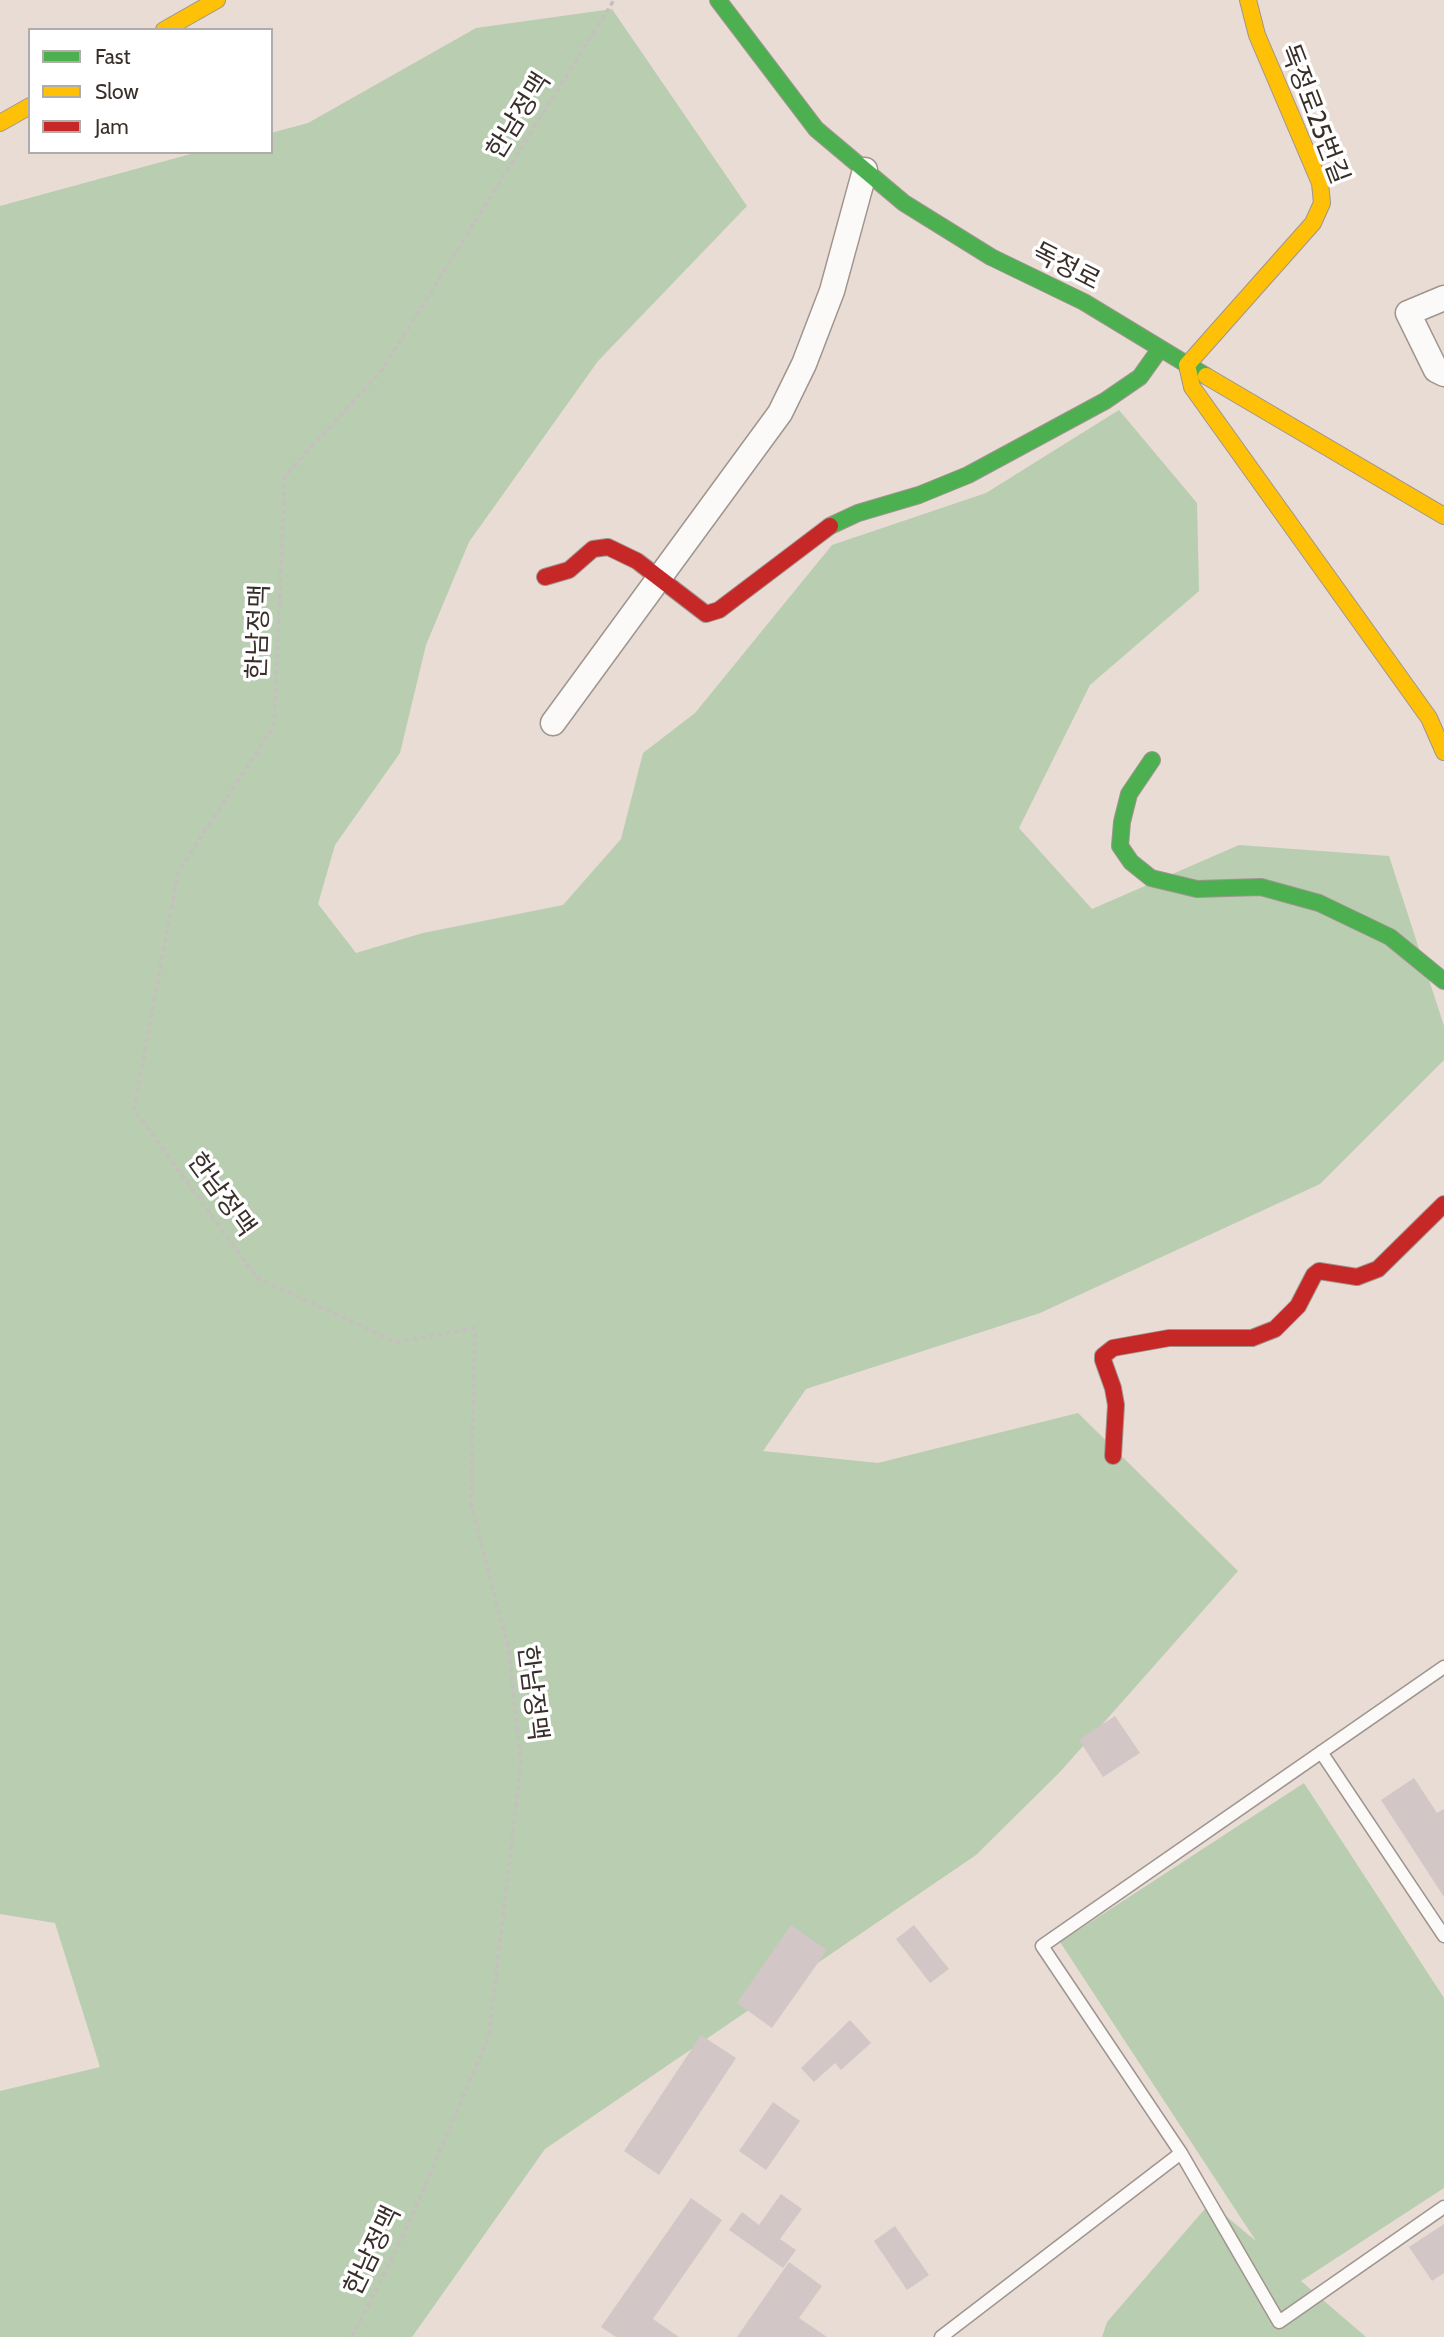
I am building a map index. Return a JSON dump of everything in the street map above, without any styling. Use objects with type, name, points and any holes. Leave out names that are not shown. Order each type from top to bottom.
[{"type":"street","points":[[168,28],[217,0]]},
{"type":"street","name":"독정로","points":[[718,0],[816,129],[904,203],[991,257],[1084,302],[1444,516]]},
{"type":"street","name":"독정로25번길","points":[[1187,365],[1313,223],[1322,203],[1320,183],[1257,35],[1248,0]]},
{"type":"street","points":[[0,123],[28,107]]},
{"type":"street","points":[[553,723],[750,455],[786,401],[804,364],[832,291],[865,170]]},
{"type":"street","points":[[1444,298],[1408,313],[1436,370],[1444,374]]},
{"type":"street","points":[[545,577],[574,569],[596,548],[609,546],[629,556],[694,608],[706,614],[719,610],[829,527],[858,513],[919,495],[968,475],[1105,401],[1140,377],[1160,349]]},
{"type":"street","points":[[1187,365],[1192,387],[1429,718],[1444,752]]},
{"type":"street","points":[[1152,760],[1129,794],[1122,822],[1120,846],[1131,862],[1150,878],[1197,889],[1261,887],[1319,903],[1390,937],[1444,981]]},
{"type":"street","points":[[1113,1455],[1116,1410],[1113,1388],[1102,1364],[1103,1356],[1113,1348],[1169,1338],[1252,1338],[1275,1329],[1298,1307],[1314,1275],[1319,1271],[1357,1277],[1378,1269],[1444,1204]]},
{"type":"lane","points":[[1444,1667],[1042,1946],[1181,2152],[1279,2322],[1444,2207]]},
{"type":"lane","points":[[1321,1752],[1444,1936]]},
{"type":"lane","points":[[941,2337],[1181,2152]]},
{"type":"path","name":"한남정맥","points":[[352,2337],[406,2230],[489,2036],[521,1763],[509,1651],[471,1504],[475,1328],[396,1342],[257,1278],[135,1109],[178,872],[274,726],[285,476],[382,370],[614,0]]},
{"type":"green space","points":[[612,9],[747,206],[598,361],[469,542],[426,645],[400,753],[335,845],[318,904],[356,953],[423,933],[563,905],[621,839],[643,753],[695,713],[832,545],[986,493],[1119,410],[1197,503],[1199,591],[1090,685],[1019,828],[1092,909],[1239,845],[1389,856],[1444,1026],[1444,1060],[1320,1184],[1040,1313],[806,1389],[763,1451],[878,1463],[1078,1413],[1238,1571],[1060,1772],[976,1855],[545,2149],[412,2337],[0,2337],[0,2091],[100,2067],[55,1923],[0,1914],[0,206],[191,154],[273,154],[273,132],[308,123],[476,28]]},
{"type":"green space","points":[[1304,1783],[1444,1998],[1444,2188],[1301,2281],[1366,2337],[1102,2337],[1107,2322],[1210,2203],[1256,2241],[1060,1942]]},
{"type":"building","points":[[1115,1716],[1140,1753],[1103,1777],[1079,1740]]},
{"type":"building","points":[[1414,1778],[1437,1813],[1444,1809],[1444,1897],[1381,1800]]},
{"type":"building","points":[[791,1925],[827,1950],[772,2028],[737,2003]]},
{"type":"building","points":[[914,1925],[949,1969],[930,1983],[896,1939]]},
{"type":"building","points":[[850,2020],[871,2043],[841,2070],[835,2063],[814,2082],[801,2068]]},
{"type":"building","points":[[701,2035],[736,2058],[659,2175],[624,2151]]},
{"type":"building","points":[[773,2102],[800,2121],[766,2170],[739,2151]]},
{"type":"building","points":[[781,2194],[802,2209],[780,2239],[796,2250],[783,2268],[729,2230],[742,2212],[759,2225]]},
{"type":"building","points":[[691,2198],[722,2220],[653,2319],[679,2337],[616,2337],[601,2327]]},
{"type":"building","points":[[1444,2224],[1444,2273],[1432,2281],[1409,2247]]},
{"type":"building","points":[[895,2226],[929,2275],[907,2290],[874,2241]]},
{"type":"building","points":[[789,2262],[822,2286],[799,2318],[827,2337],[737,2337]]},
{"type":"traffic: fast","points":[[718,0],[816,129],[904,203],[991,257],[1084,302],[1206,376]]},
{"type":"traffic: fast","points":[[830,526],[858,513],[919,495],[968,475],[1105,401],[1140,377],[1160,349]]},
{"type":"traffic: fast","points":[[1152,760],[1129,794],[1122,822],[1120,846],[1131,862],[1151,878],[1197,889],[1261,887],[1319,903],[1390,937],[1444,981]]},
{"type":"traffic: slow","points":[[168,28],[217,0]]},
{"type":"traffic: slow","points":[[1187,365],[1313,223],[1322,203],[1320,183],[1257,35],[1248,0]]},
{"type":"traffic: slow","points":[[0,123],[28,107]]},
{"type":"traffic: slow","points":[[1187,365],[1192,387],[1429,718],[1444,752]]},
{"type":"traffic: slow","points":[[1206,376],[1444,516]]},
{"type":"traffic: jam","points":[[545,577],[569,570],[593,549],[608,547],[637,561],[706,614],[719,610],[830,526]]},
{"type":"traffic: jam","points":[[1113,1456],[1116,1405],[1103,1360],[1103,1356],[1113,1348],[1169,1338],[1252,1338],[1275,1329],[1298,1306],[1314,1275],[1319,1271],[1357,1277],[1378,1269],[1444,1204]]}]
